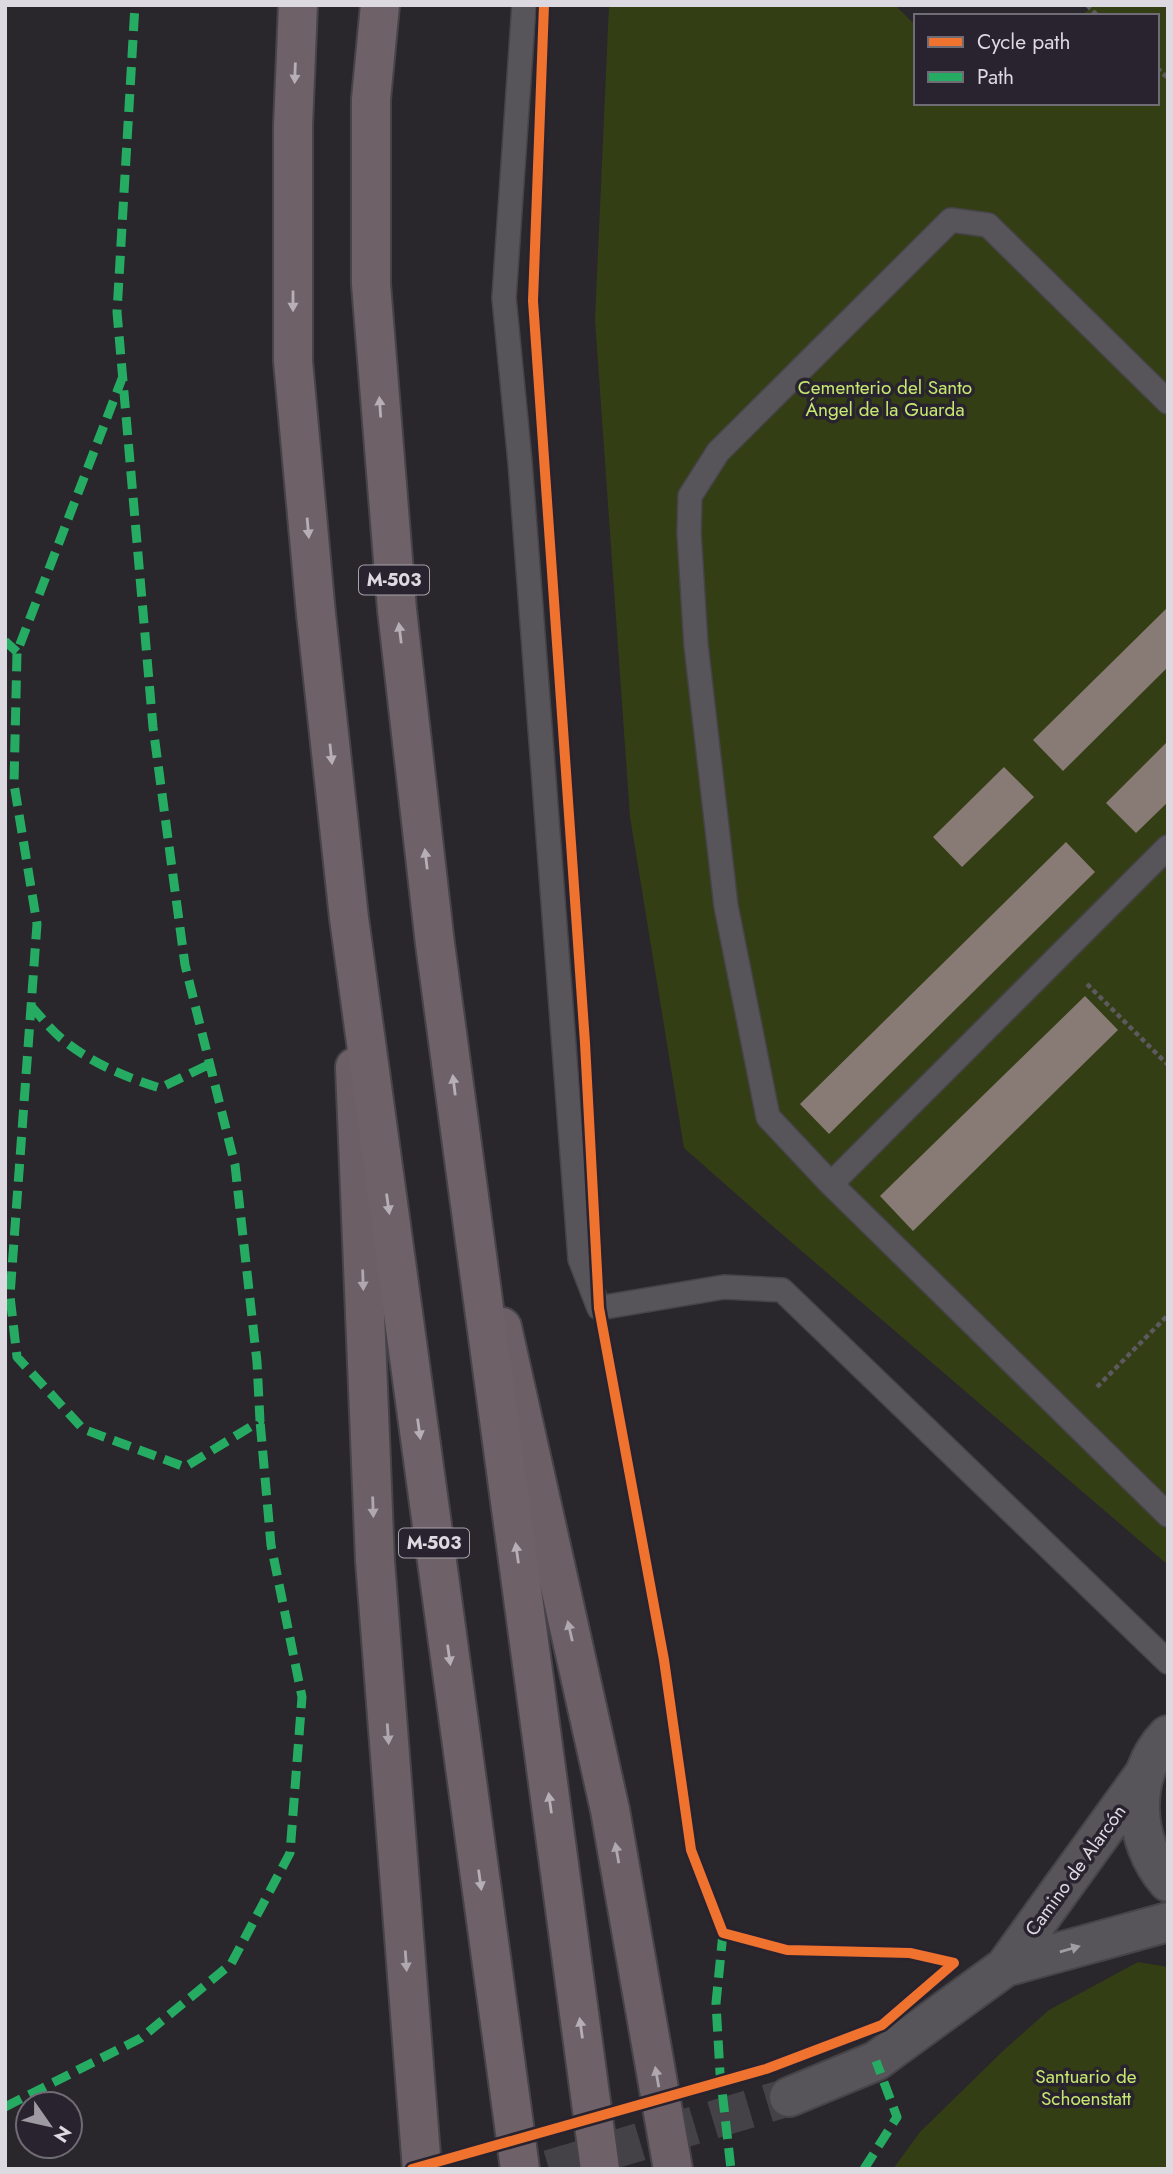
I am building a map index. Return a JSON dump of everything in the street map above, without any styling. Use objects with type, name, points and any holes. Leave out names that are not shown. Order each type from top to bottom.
[{"type":"highway","name":"M-503","points":[[298,5],[293,126],[293,361],[316,614],[349,918],[520,2169]]},
{"type":"highway","name":"M-503","points":[[380,5],[371,99],[371,284],[397,610],[435,944],[600,2169]]},
{"type":"highway","name":"M-503","points":[[349,918],[375,1562],[422,2169]]},
{"type":"highway","name":"M-503","points":[[463,1153],[610,1810],[673,2169]]},
{"type":"street","points":[[1168,1735],[1159,1744],[1145,1773],[1139,1805],[1143,1838],[1156,1868],[1168,1882]]},
{"type":"street","name":"Camino de Alarcón","points":[[789,2097],[876,2061],[1005,1967],[1145,1773]]},
{"type":"street","name":"Camino de Alarcón","points":[[1005,1967],[1168,1922]]},
{"type":"lane","points":[[524,5],[504,298],[520,461],[580,1259],[599,1308],[724,1287],[782,1290],[1168,1662]]},
{"type":"lane","points":[[1168,402],[988,225],[951,220],[718,452],[690,496],[689,533],[696,645],[726,906],[768,1117],[831,1184],[1168,1515]]},
{"type":"lane","points":[[831,1184],[1168,847]]},
{"type":"path","points":[[1059,956],[1168,1065]]},
{"type":"path","points":[[1068,1417],[1168,1315]]},
{"type":"green space","name":"Cementerio del Santo Ángel de la Guarda","points":[[609,5],[895,5],[914,24],[914,105],[1159,105],[1159,14],[1083,14],[1095,5],[1168,5],[1168,1565],[684,1148],[630,817],[595,320]]},
{"type":"green space","name":"Santuario de Schoenstatt","points":[[1138,1962],[1168,1967],[1168,2169],[893,2169],[920,2132],[1049,2010]]},
{"type":"building","points":[[1168,607],[1168,667],[1063,771],[1033,740]]},
{"type":"building","points":[[1168,741],[1168,802],[1136,833],[1106,803]]},
{"type":"building","points":[[1004,767],[1034,797],[962,867],[933,837]]},
{"type":"building","points":[[1066,842],[1095,872],[829,1134],[800,1104]]},
{"type":"building","points":[[1085,996],[1118,1030],[913,1231],[880,1196]]},
{"type":"tunnel","points":[[549,2169],[789,2097]]},
{"type":"marked path","points":[[123,376],[17,652],[14,784],[37,924],[10,1296],[17,1357],[83,1429],[185,1467],[260,1421],[257,1362],[235,1165],[185,965],[153,727],[117,312],[135,5]]},
{"type":"marked path","points":[[5,641],[17,652]]},
{"type":"marked path","points":[[31,1006],[73,1048],[121,1074],[160,1088],[210,1064]]},
{"type":"marked path","points":[[5,2107],[141,2038],[231,1964],[290,1853],[302,1697],[271,1545],[260,1421]]},
{"type":"marked path","points":[[723,1933],[716,2003],[720,2073],[731,2169]]},
{"type":"marked path","points":[[864,2169],[897,2117],[876,2061]]},
{"type":"cycle path","points":[[412,2169],[766,2069],[882,2025],[954,1963],[910,1953],[787,1950],[723,1933],[691,1850],[664,1660],[599,1308],[585,1043],[533,301],[544,5]]}]
